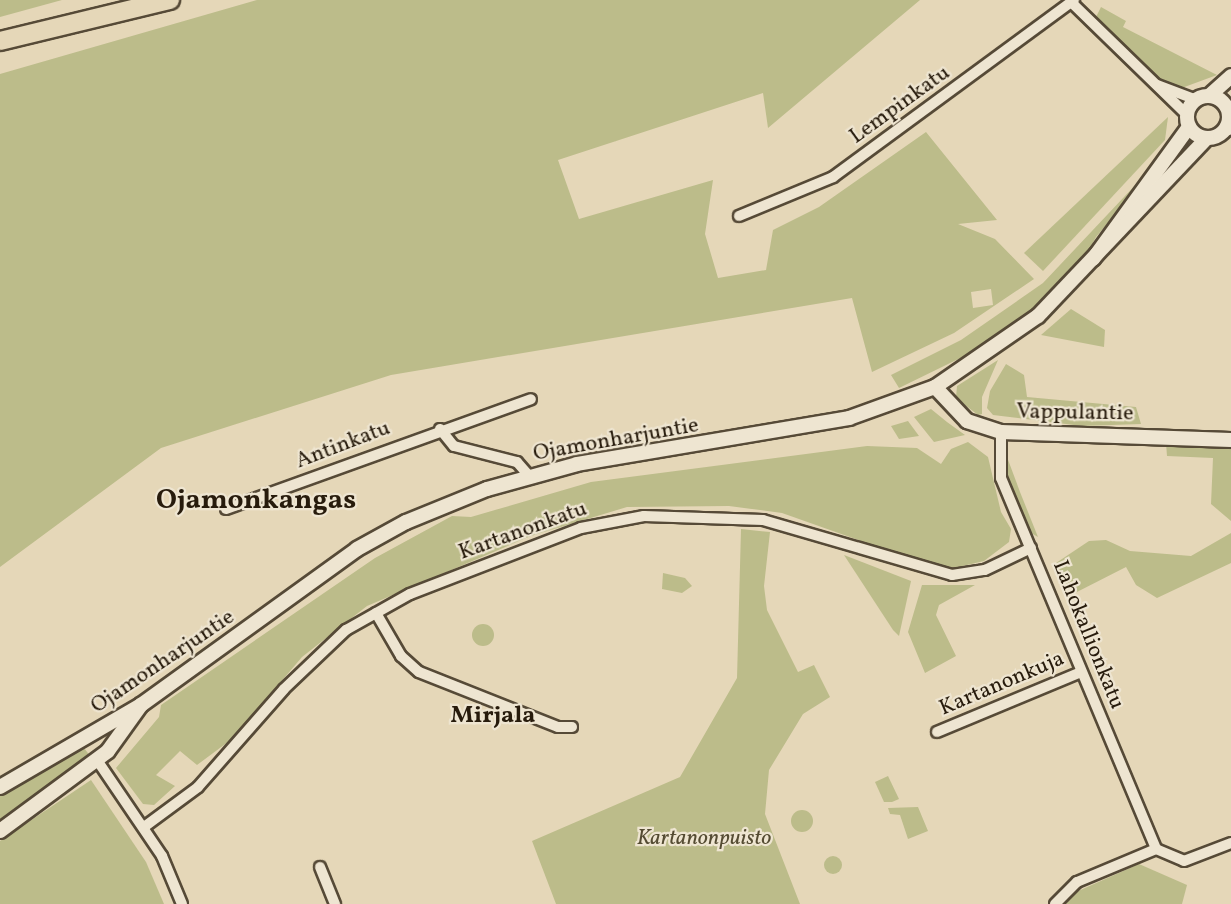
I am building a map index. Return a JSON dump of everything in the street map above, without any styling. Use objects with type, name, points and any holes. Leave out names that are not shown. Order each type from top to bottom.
[{"type":"highway","points":[[0,41],[170,0]]},
{"type":"main road","points":[[1228,110],[1203,98],[1231,76]]},
{"type":"main road","points":[[1188,121],[1207,138],[1227,130],[1231,87]]},
{"type":"main road","name":"Ojamonharjuntie","points":[[1093,259],[1203,98]]},
{"type":"main road","name":"Ojamonharjuntie","points":[[0,787],[141,705],[357,549],[406,522],[529,476],[849,418],[935,387],[1038,316],[1207,138]]},
{"type":"main road","name":"Vappulantie","points":[[935,387],[949,409],[966,421],[1001,432],[1231,440]]},
{"type":"main road","points":[[0,831],[97,760],[134,721],[141,705]]},
{"type":"street","points":[[1073,1],[1188,121]]},
{"type":"street","name":"Lempinkatu","points":[[739,216],[833,177],[1073,1]]},
{"type":"street","points":[[1154,84],[1182,99],[1203,98]]},
{"type":"street","name":"Antinkatu","points":[[226,509],[440,429],[531,399]]},
{"type":"street","points":[[440,429],[454,446],[517,462],[529,476]]},
{"type":"street","name":"Lahokallionkatu","points":[[1001,432],[1001,478],[1156,849]]},
{"type":"street","name":"Kartanonkatu","points":[[144,827],[198,787],[284,689],[346,630],[376,613],[556,537],[644,516],[699,515],[794,525],[921,570],[952,575],[984,570],[1031,548]]},
{"type":"street","points":[[376,613],[401,656],[419,672],[558,727],[572,727]]},
{"type":"street","name":"Kartanonkuja","points":[[937,732],[1081,672]]},
{"type":"street","points":[[97,760],[144,827],[182,904]]},
{"type":"street","points":[[1055,904],[1077,882],[1156,849],[1184,861],[1231,843]]},
{"type":"street","points":[[320,867],[335,904]]},
{"type":"green space","points":[[0,0],[62,0],[0,17]]},
{"type":"green space","points":[[257,0],[920,0],[768,128],[763,93],[558,160],[579,219],[713,180],[705,234],[718,278],[766,270],[773,230],[819,207],[926,132],[997,220],[958,224],[995,239],[1034,279],[954,333],[872,372],[852,298],[391,375],[161,448],[0,567],[0,74]],"holes":[[[991,289],[993,305],[973,308],[971,292]]]},
{"type":"green space","points":[[1101,7],[1126,21],[1123,27],[1217,75],[1179,89],[1156,79],[1096,17]]},
{"type":"green space","points":[[1168,117],[1165,140],[1043,271],[1024,253]]},
{"type":"green space","points":[[1173,145],[1096,237],[1084,259],[1034,312],[989,344],[899,388],[891,375],[961,340],[1043,283]]},
{"type":"green space","points":[[1071,309],[1105,330],[1104,347],[1041,335]]},
{"type":"green space","points":[[998,360],[982,397],[982,414],[978,415],[956,398],[957,386]]},
{"type":"green space","points":[[1006,364],[1024,375],[1027,397],[1136,407],[1141,424],[1082,426],[993,415],[987,408],[990,391]]},
{"type":"green space","points":[[931,409],[965,435],[934,442],[914,417]]},
{"type":"green space","points":[[908,421],[919,436],[899,439],[891,426]]},
{"type":"green space","points":[[968,442],[988,457],[1001,512],[1011,529],[1009,542],[984,561],[954,568],[929,565],[782,513],[729,506],[627,507],[531,536],[367,606],[302,657],[232,739],[197,765],[180,751],[156,775],[175,786],[154,805],[143,804],[116,768],[159,717],[161,705],[375,558],[452,516],[471,517],[591,482],[867,446],[917,448],[941,464],[951,449]]},
{"type":"green space","points":[[1166,443],[1231,447],[1231,521],[1211,504],[1213,458],[1167,456]]},
{"type":"green space","points":[[1007,457],[1038,537],[1031,533],[1008,476]]},
{"type":"green space","name":"Kartanonpuisto","points":[[741,529],[770,532],[764,586],[767,610],[798,672],[814,665],[830,697],[803,714],[769,770],[765,814],[800,904],[556,904],[532,841],[680,777],[737,678]]},
{"type":"green space","points":[[1231,533],[1231,563],[1157,598],[1136,585],[1126,567],[1071,595],[1056,563],[1089,541],[1106,540],[1130,551],[1191,556]]},
{"type":"green space","points":[[844,555],[911,581],[899,636],[893,630]]},
{"type":"green space","points":[[663,573],[685,578],[692,586],[682,593],[662,589]]},
{"type":"green space","points":[[922,585],[975,585],[939,605],[936,615],[956,656],[925,673],[908,632]]},
{"type":"green space","points":[[483,624],[491,627],[494,635],[491,643],[483,646],[475,643],[472,635],[475,627]]},
{"type":"green space","points":[[84,748],[91,757],[0,826],[0,795]]},
{"type":"green space","points":[[888,776],[899,799],[884,802],[875,782]]},
{"type":"green space","points":[[91,780],[146,862],[164,904],[0,904],[0,841]]},
{"type":"green space","points":[[918,807],[928,831],[908,839],[900,815],[890,814],[888,808]]},
{"type":"green space","points":[[798,810],[806,810],[813,817],[813,825],[806,832],[798,832],[791,825],[791,817]]},
{"type":"green space","points":[[829,856],[837,856],[842,861],[840,872],[829,874],[824,869],[824,861]]},
{"type":"green space","points":[[1139,864],[1187,885],[1182,904],[1066,904],[1076,892]]},
{"type":"district","name":"Ojamonkangas","points":[[256,501]]},
{"type":"district","name":"Mirjala","points":[[493,717]]}]
